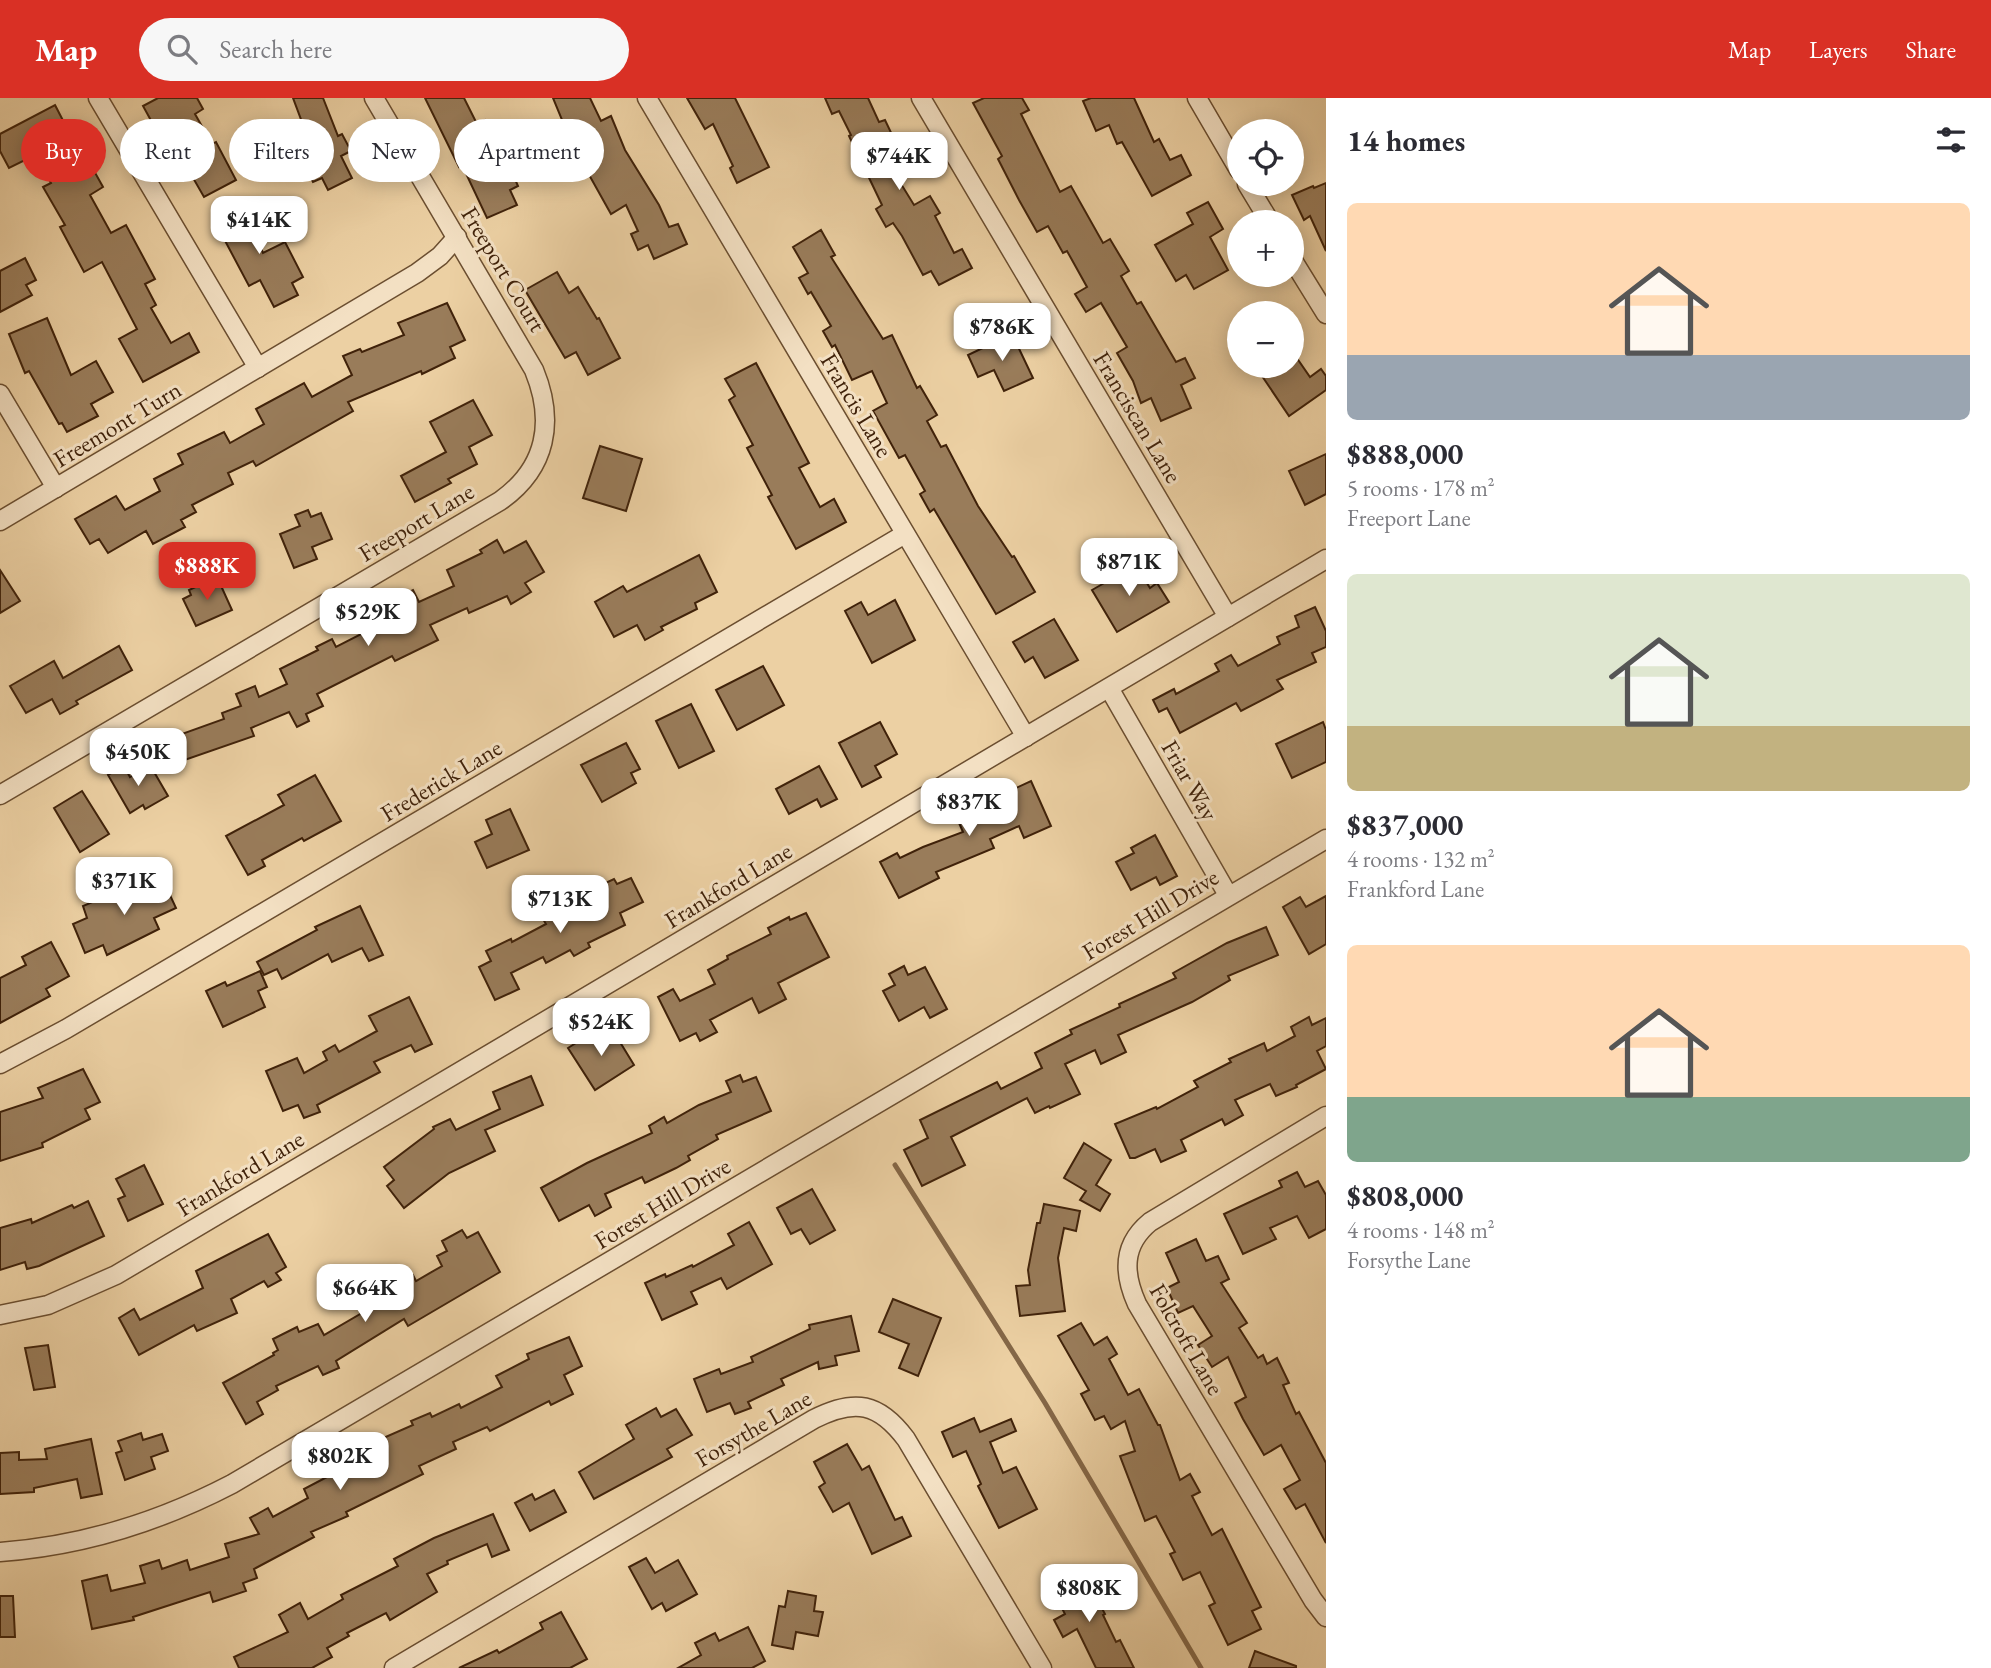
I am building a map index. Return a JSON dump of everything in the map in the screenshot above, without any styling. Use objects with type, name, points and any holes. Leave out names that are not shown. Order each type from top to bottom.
[{"type":"street","points":[[98,98],[258,368]]},
{"type":"street","name":"Freeport Court","points":[[374,98],[527,358]]},
{"type":"street","name":"Francis Lane","points":[[647,98],[1026,737]]},
{"type":"street","name":"Franciscan Lane","points":[[921,98],[1228,617]]},
{"type":"street","points":[[1197,98],[1227,149]]},
{"type":"street","name":"Freemont Turn","points":[[0,522],[417,273],[440,256],[457,237]]},
{"type":"street","points":[[1304,278],[1326,314]]},
{"type":"street","name":"Freeport Lane","points":[[0,795],[510,494],[536,462],[545,434],[543,394],[527,358]]},
{"type":"street","points":[[0,394],[56,488]]},
{"type":"street","name":"Frederick Lane","points":[[0,1065],[66,1030],[905,534]]},
{"type":"street","name":"Frankford Lane","points":[[0,1315],[48,1305],[116,1275],[1326,559]]},
{"type":"street","name":"Friar Way","points":[[1109,688],[1228,895]]},
{"type":"street","name":"Forest Hill Drive","points":[[0,1552],[66,1544],[118,1532],[176,1511],[232,1484],[1326,839]]},
{"type":"street","name":"Folcroft Lane","points":[[1326,1116],[1150,1222],[1131,1244],[1126,1265],[1128,1281],[1138,1304],[1313,1601],[1326,1616]]},
{"type":"street","name":"Forsythe Lane","points":[[394,1668],[814,1419],[835,1409],[856,1406],[880,1411],[906,1439],[1042,1668]]},
{"type":"building","points":[[158,98],[197,98],[203,109],[195,114],[198,119],[150,119],[143,106]]},
{"type":"building","points":[[293,98],[323,98],[331,119],[301,119]]},
{"type":"building","points":[[425,98],[464,98],[474,119],[454,119],[454,157],[440,128],[440,119],[435,119]]},
{"type":"building","points":[[553,98],[590,98],[600,119],[562,119]]},
{"type":"building","points":[[687,98],[735,98],[769,167],[737,183],[730,168],[733,166],[713,124],[705,129]]},
{"type":"building","points":[[825,98],[868,98],[879,122],[885,120],[904,160],[890,166],[914,205],[930,196],[940,213],[935,216],[954,253],[962,249],[972,268],[939,285],[931,271],[923,275],[893,223],[886,227],[876,209],[882,205],[849,136],[851,135],[839,111],[832,114]]},
{"type":"building","points":[[984,98],[1022,98],[1029,110],[1021,114],[1060,192],[1071,186],[1103,243],[1110,239],[1129,271],[1121,276],[1137,304],[1141,302],[1176,362],[1185,358],[1195,378],[1181,385],[1191,408],[1161,421],[1151,398],[1141,403],[1133,381],[1117,353],[1127,347],[1101,303],[1086,312],[1075,294],[1087,287],[1067,251],[1063,253],[1048,226],[1037,232],[1019,200],[998,159],[1002,156],[973,103]]},
{"type":"building","points":[[1091,98],[1134,98],[1154,142],[1159,139],[1170,160],[1181,155],[1191,175],[1152,196],[1122,142],[1117,144],[1109,125],[1096,131],[1083,101]]},
{"type":"building","points":[[55,105],[62,119],[28,119]]},
{"type":"building","points":[[611,116],[625,150],[659,205],[669,227],[678,224],[687,244],[654,259],[648,245],[638,250],[631,234],[638,231],[626,205],[611,214],[593,182],[604,182],[604,120]]},
{"type":"building","points":[[21,123],[21,162],[9,168],[0,151],[0,134]]},
{"type":"building","points":[[334,126],[338,136],[342,134],[348,145],[348,152],[341,156],[348,170],[348,180],[328,190],[324,182],[334,182]]},
{"type":"building","points":[[216,142],[229,167],[229,182],[232,182],[204,197],[195,182],[215,182]]},
{"type":"building","points":[[100,182],[103,187],[90,195],[111,233],[126,225],[155,279],[145,284],[156,305],[151,308],[171,343],[189,333],[199,352],[143,382],[119,339],[137,329],[102,262],[84,272],[60,227],[65,225],[43,187],[51,183]]},
{"type":"building","points":[[470,182],[516,182],[518,186],[510,190],[517,205],[487,218]]},
{"type":"building","points":[[1326,183],[1326,251],[1310,216],[1304,220],[1304,210],[1299,210],[1292,196],[1304,196],[1304,190],[1313,186],[1314,188]]},
{"type":"building","points":[[248,202],[255,216],[248,219],[263,253],[285,242],[303,277],[292,283],[298,295],[274,307],[260,280],[249,286],[213,218]]},
{"type":"building","points":[[1208,202],[1223,229],[1210,237],[1227,268],[1194,289],[1186,275],[1176,281],[1155,245],[1193,224],[1187,213]]},
{"type":"building","points":[[821,230],[835,255],[831,257],[883,339],[892,335],[917,388],[920,386],[937,415],[927,421],[941,447],[946,445],[978,506],[1012,557],[1014,556],[1035,592],[996,614],[934,509],[930,512],[920,494],[925,491],[905,455],[899,458],[873,411],[887,403],[872,371],[852,380],[835,345],[832,347],[823,331],[831,326],[811,292],[808,294],[799,278],[808,273],[793,247]]},
{"type":"building","points":[[25,258],[36,280],[26,285],[32,295],[0,312],[0,271]]},
{"type":"building","points":[[557,272],[569,293],[578,287],[597,319],[599,318],[620,358],[588,375],[576,352],[565,358],[525,290]]},
{"type":"building","points":[[447,303],[465,340],[450,347],[455,358],[422,374],[421,371],[348,402],[353,411],[256,466],[253,461],[228,473],[233,484],[192,505],[196,512],[181,520],[185,527],[153,544],[146,531],[108,553],[99,539],[90,544],[75,519],[116,496],[125,510],[160,491],[154,479],[183,464],[178,454],[224,432],[230,443],[264,424],[256,409],[304,383],[312,397],[352,375],[343,356],[360,349],[362,352],[404,335],[398,323]]},
{"type":"building","points":[[47,318],[71,375],[96,361],[113,392],[91,404],[98,416],[67,432],[62,423],[59,424],[29,371],[25,373],[9,334]]},
{"type":"building","points":[[1012,334],[1033,378],[1004,391],[994,370],[978,377],[968,355]]},
{"type":"building","points":[[756,363],[809,463],[799,468],[820,507],[834,499],[846,522],[796,549],[768,497],[772,495],[747,448],[753,445],[729,400],[735,396],[725,379]]},
{"type":"building","points":[[1304,368],[1310,377],[1321,369],[1326,376],[1326,390],[1289,416],[1263,378],[1304,378]]},
{"type":"building","points":[[473,400],[492,435],[469,447],[477,464],[448,479],[451,483],[415,502],[401,476],[446,452],[430,422]]},
{"type":"building","points":[[600,446],[642,459],[626,511],[583,498]]},
{"type":"building","points":[[1326,454],[1326,494],[1305,505],[1289,471]]},
{"type":"building","points":[[308,510],[311,517],[321,513],[332,539],[312,547],[317,559],[294,568],[280,534],[300,526],[295,515]]},
{"type":"building","points":[[497,540],[504,553],[526,541],[544,572],[525,583],[531,592],[511,604],[507,596],[469,613],[467,608],[430,625],[438,640],[395,661],[392,656],[317,694],[323,706],[306,714],[309,721],[297,727],[289,712],[251,728],[254,736],[173,764],[165,740],[224,719],[222,713],[241,706],[236,694],[255,686],[259,697],[287,684],[280,669],[318,650],[316,647],[332,639],[336,647],[377,626],[376,622],[399,611],[393,600],[413,590],[419,602],[454,586],[447,570],[482,553],[480,550]]},
{"type":"building","points":[[699,555],[717,592],[695,603],[697,609],[661,627],[663,630],[645,640],[637,625],[614,637],[595,602],[623,586],[627,592]]},
{"type":"building","points":[[1136,565],[1150,588],[1157,583],[1169,602],[1117,632],[1092,590]]},
{"type":"building","points":[[0,570],[20,601],[0,613]]},
{"type":"building","points":[[217,577],[232,610],[196,626],[183,599],[191,595],[189,590]]},
{"type":"building","points":[[895,600],[915,640],[872,663],[845,611],[861,602],[868,615]]},
{"type":"building","points":[[1315,607],[1326,631],[1326,647],[1312,653],[1316,662],[1277,680],[1283,689],[1241,711],[1236,703],[1180,733],[1167,708],[1159,712],[1153,700],[1174,689],[1176,694],[1219,671],[1215,664],[1231,655],[1238,666],[1280,644],[1277,637],[1299,627],[1295,616]]},
{"type":"building","points":[[1054,619],[1078,660],[1045,678],[1033,657],[1025,662],[1013,642]]},
{"type":"building","points":[[119,646],[132,670],[76,701],[78,704],[60,714],[52,699],[26,713],[10,686],[54,661],[63,678]]},
{"type":"building","points":[[763,666],[784,705],[737,730],[716,690]]},
{"type":"building","points":[[691,704],[714,751],[679,768],[656,721]]},
{"type":"building","points":[[880,722],[897,754],[875,766],[881,777],[862,787],[839,743]]},
{"type":"building","points":[[1323,722],[1326,730],[1326,762],[1292,778],[1276,744]]},
{"type":"building","points":[[626,743],[640,769],[631,773],[636,783],[602,802],[581,765]]},
{"type":"building","points":[[150,765],[168,796],[145,809],[143,805],[130,813],[108,775],[124,766],[130,777]]},
{"type":"building","points":[[819,766],[837,799],[821,807],[817,799],[789,814],[776,789]]},
{"type":"building","points":[[315,775],[341,821],[262,860],[265,866],[248,875],[226,836],[284,805],[278,795]]},
{"type":"building","points":[[1031,781],[1051,826],[1024,838],[1019,826],[990,839],[994,848],[936,872],[939,878],[899,898],[880,862],[897,853],[900,858],[963,832],[956,816]]},
{"type":"building","points":[[82,791],[109,834],[80,852],[54,808]]},
{"type":"building","points":[[510,809],[529,850],[487,868],[475,842],[492,834],[486,820]]},
{"type":"building","points":[[1155,835],[1177,876],[1160,885],[1156,877],[1131,890],[1116,862],[1134,853],[1131,848]]},
{"type":"building","points":[[631,878],[643,902],[620,913],[625,925],[588,943],[590,947],[574,956],[570,950],[546,963],[543,957],[511,973],[519,989],[495,1000],[479,967],[491,961],[486,951],[511,939],[512,942],[546,924],[540,914],[564,900],[570,911],[603,895],[599,886],[614,879],[617,884]]},
{"type":"building","points":[[149,879],[152,885],[163,880],[176,908],[154,918],[159,929],[107,955],[103,945],[85,953],[73,924],[87,918],[83,906]]},
{"type":"building","points":[[1326,896],[1326,944],[1309,954],[1283,907],[1300,897],[1306,907]]},
{"type":"building","points":[[360,906],[383,955],[369,961],[362,948],[332,962],[328,954],[282,979],[277,969],[264,975],[257,962],[317,930],[315,927]]},
{"type":"building","points":[[806,913],[829,957],[778,983],[786,999],[759,1013],[752,998],[710,1020],[717,1032],[700,1041],[696,1033],[680,1041],[658,997],[673,989],[680,1001],[715,984],[708,970],[728,959],[727,956],[771,934],[768,928],[789,917],[790,920]]},
{"type":"building","points":[[1266,927],[1278,955],[1228,976],[1230,980],[1192,1002],[1118,1035],[1126,1052],[1101,1064],[1095,1050],[1065,1064],[1080,1094],[1035,1113],[1027,1098],[951,1137],[965,1165],[922,1186],[904,1150],[928,1138],[920,1120],[997,1082],[1001,1089],[1042,1068],[1035,1053],[1072,1034],[1070,1030],[1176,978],[1173,973],[1227,943]]},
{"type":"building","points":[[51,942],[69,976],[46,989],[50,996],[0,1023],[0,978],[26,965],[22,957]]},
{"type":"building","points":[[904,966],[908,975],[925,967],[947,1009],[930,1018],[924,1007],[899,1021],[883,991],[895,985],[889,974]]},
{"type":"building","points":[[260,971],[267,987],[258,991],[265,1007],[223,1027],[206,991],[225,982],[227,986]]},
{"type":"building","points":[[409,997],[432,1044],[415,1052],[411,1045],[374,1062],[380,1072],[317,1105],[320,1112],[304,1118],[298,1105],[283,1111],[266,1071],[297,1058],[304,1073],[327,1060],[323,1052],[335,1045],[339,1052],[377,1031],[369,1016]]},
{"type":"building","points":[[1309,1017],[1312,1025],[1326,1018],[1326,1046],[1317,1051],[1326,1069],[1276,1096],[1270,1084],[1235,1100],[1243,1115],[1225,1125],[1222,1119],[1181,1140],[1186,1151],[1161,1162],[1155,1149],[1130,1158],[1115,1124],[1156,1107],[1157,1109],[1198,1087],[1194,1081],[1231,1062],[1229,1059],[1264,1043],[1267,1051],[1295,1036],[1291,1027]]},
{"type":"building","points":[[612,1029],[634,1065],[595,1090],[568,1048],[587,1036],[591,1042]]},
{"type":"building","points":[[83,1069],[100,1102],[85,1109],[90,1119],[42,1143],[43,1147],[0,1161],[0,1112],[43,1098],[38,1088]]},
{"type":"building","points":[[740,1075],[743,1082],[756,1077],[771,1111],[716,1135],[718,1139],[688,1156],[690,1160],[676,1168],[645,1183],[642,1177],[605,1194],[611,1207],[595,1216],[589,1205],[559,1221],[541,1188],[652,1133],[649,1126],[664,1117],[667,1123],[699,1105],[731,1092],[726,1081]]},
{"type":"building","points":[[531,1076],[543,1105],[485,1130],[495,1151],[449,1173],[404,1208],[387,1186],[394,1180],[384,1167],[434,1129],[433,1127],[450,1119],[456,1130],[500,1109],[493,1092]]},
{"type":"building","points":[[1084,1143],[1111,1160],[1096,1185],[1110,1194],[1100,1211],[1080,1200],[1086,1191],[1064,1178]]},
{"type":"building","points":[[144,1165],[163,1204],[128,1221],[118,1199],[125,1196],[116,1179]]},
{"type":"building","points":[[1297,1172],[1305,1187],[1318,1181],[1326,1195],[1326,1229],[1309,1238],[1297,1216],[1270,1228],[1276,1239],[1243,1254],[1224,1214],[1282,1187],[1279,1181]]},
{"type":"building","points":[[812,1189],[835,1230],[810,1244],[801,1229],[791,1234],[777,1208]]},
{"type":"building","points":[[88,1201],[104,1236],[39,1266],[27,1269],[25,1262],[0,1270],[0,1228],[31,1219],[32,1223],[72,1205],[74,1208]]},
{"type":"building","points":[[1044,1204],[1080,1211],[1076,1231],[1064,1228],[1058,1258],[1065,1311],[1020,1316],[1016,1286],[1030,1285],[1028,1270],[1037,1223],[1040,1223]]},
{"type":"building","points":[[749,1222],[772,1264],[727,1289],[721,1278],[691,1292],[697,1304],[662,1320],[645,1283],[692,1265],[693,1267],[734,1245],[728,1234]]},
{"type":"building","points":[[462,1230],[467,1238],[478,1232],[500,1272],[408,1326],[404,1319],[336,1361],[339,1368],[323,1375],[318,1366],[276,1386],[278,1390],[257,1402],[263,1414],[246,1424],[223,1383],[274,1355],[278,1350],[273,1339],[297,1327],[299,1332],[318,1324],[324,1335],[403,1289],[399,1282],[413,1275],[416,1281],[442,1266],[437,1256],[447,1251],[442,1241]]},
{"type":"building","points":[[268,1234],[286,1267],[276,1273],[281,1280],[268,1287],[264,1281],[231,1299],[237,1313],[197,1331],[194,1325],[139,1355],[119,1318],[134,1309],[140,1320],[203,1288],[196,1271]]},
{"type":"building","points":[[1196,1239],[1206,1261],[1218,1256],[1229,1279],[1221,1283],[1247,1323],[1239,1328],[1258,1358],[1263,1355],[1267,1364],[1277,1358],[1289,1383],[1283,1385],[1296,1414],[1299,1412],[1326,1463],[1326,1543],[1305,1504],[1296,1509],[1284,1489],[1300,1480],[1281,1445],[1264,1455],[1243,1419],[1235,1403],[1246,1397],[1228,1357],[1212,1367],[1198,1345],[1212,1336],[1193,1306],[1178,1313],[1167,1288],[1179,1282],[1166,1253]]},
{"type":"building","points":[[893,1299],[941,1318],[918,1376],[899,1368],[909,1344],[879,1332]]},
{"type":"building","points":[[851,1316],[859,1351],[835,1356],[837,1365],[819,1369],[818,1362],[781,1379],[784,1385],[748,1402],[751,1408],[735,1414],[730,1403],[707,1412],[694,1379],[719,1369],[721,1374],[753,1362],[751,1357],[810,1329],[809,1325]]},
{"type":"building","points":[[1081,1323],[1094,1345],[1107,1337],[1117,1354],[1109,1359],[1128,1395],[1139,1389],[1160,1425],[1180,1480],[1190,1474],[1200,1492],[1192,1496],[1212,1535],[1222,1529],[1261,1607],[1252,1611],[1261,1629],[1228,1645],[1209,1606],[1215,1603],[1200,1572],[1183,1580],[1170,1554],[1175,1552],[1156,1516],[1145,1521],[1120,1456],[1135,1451],[1125,1421],[1111,1429],[1104,1416],[1095,1420],[1081,1394],[1089,1390],[1058,1336]]},
{"type":"building","points":[[569,1337],[582,1366],[564,1375],[573,1394],[551,1405],[549,1401],[490,1431],[487,1427],[453,1442],[456,1449],[419,1466],[423,1474],[346,1512],[348,1516],[311,1532],[314,1537],[254,1569],[257,1578],[243,1583],[246,1591],[213,1602],[210,1592],[133,1617],[134,1620],[92,1629],[82,1581],[107,1575],[111,1591],[145,1583],[140,1566],[159,1560],[162,1569],[187,1560],[190,1570],[229,1557],[225,1544],[259,1534],[250,1518],[268,1508],[273,1517],[308,1498],[304,1489],[327,1477],[323,1469],[346,1457],[353,1468],[387,1452],[381,1439],[413,1425],[411,1421],[430,1413],[432,1417],[459,1404],[461,1408],[502,1387],[496,1376],[529,1359],[527,1354]]},
{"type":"building","points":[[48,1345],[55,1387],[34,1390],[25,1348]]},
{"type":"building","points":[[656,1408],[661,1417],[676,1409],[692,1435],[667,1449],[672,1457],[594,1499],[579,1472],[634,1439],[626,1425]]},
{"type":"building","points":[[974,1418],[980,1432],[1011,1419],[1016,1431],[990,1442],[1003,1473],[1016,1467],[1037,1509],[999,1528],[978,1486],[981,1484],[966,1451],[953,1457],[942,1432]]},
{"type":"building","points":[[141,1433],[143,1440],[162,1434],[168,1451],[151,1457],[155,1469],[125,1480],[116,1453],[122,1451],[118,1441]]},
{"type":"building","points":[[91,1439],[102,1494],[81,1498],[77,1479],[34,1488],[34,1492],[0,1494],[0,1453],[19,1452],[19,1460],[47,1459],[45,1449]]},
{"type":"building","points":[[847,1444],[862,1470],[869,1466],[895,1520],[902,1517],[911,1536],[872,1554],[849,1503],[833,1512],[819,1487],[825,1483],[814,1462]]},
{"type":"building","points":[[554,1490],[566,1512],[530,1531],[515,1503],[532,1494],[535,1500]]},
{"type":"building","points":[[493,1514],[509,1550],[492,1557],[487,1544],[447,1561],[448,1564],[427,1574],[437,1592],[390,1620],[386,1613],[347,1633],[349,1636],[327,1648],[332,1657],[312,1668],[239,1668],[234,1657],[288,1632],[279,1615],[300,1603],[308,1619],[343,1599],[341,1595],[398,1566],[394,1559],[434,1538]]},
{"type":"building","points":[[646,1558],[655,1573],[678,1560],[697,1594],[666,1611],[662,1603],[652,1609],[629,1567]]},
{"type":"building","points":[[1083,1573],[1105,1614],[1103,1615],[1116,1642],[1120,1640],[1134,1668],[1096,1668],[1077,1629],[1063,1637],[1054,1620],[1065,1614],[1052,1589]]},
{"type":"building","points":[[788,1591],[816,1596],[814,1611],[823,1612],[818,1636],[796,1632],[793,1649],[772,1645],[779,1606],[785,1607]]},
{"type":"building","points":[[0,1596],[13,1596],[15,1637],[0,1637]]},
{"type":"building","points":[[561,1612],[587,1659],[570,1668],[459,1668],[497,1650],[499,1653],[543,1629],[540,1623]]},
{"type":"building","points":[[748,1627],[765,1661],[752,1668],[678,1668],[701,1655],[695,1643],[715,1633],[719,1641]]},
{"type":"building","points":[[1255,1651],[1296,1666],[1296,1668],[1249,1668]]},
{"type":"waterway","points":[[895,1165],[1045,1403],[1201,1668]]}]
